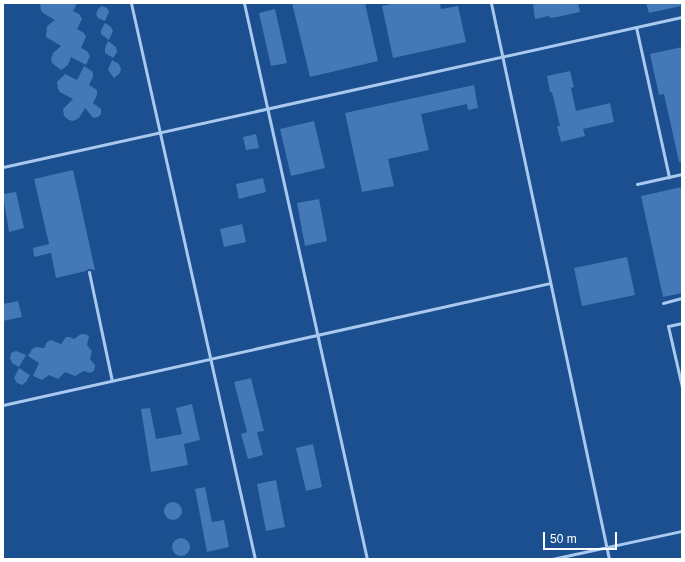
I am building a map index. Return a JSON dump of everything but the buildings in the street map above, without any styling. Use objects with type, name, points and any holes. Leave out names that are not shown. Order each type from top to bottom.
[{"type":"lane","points":[[131,3],[255,559]]},
{"type":"lane","points":[[244,3],[367,559]]},
{"type":"lane","points":[[491,3],[609,559]]},
{"type":"lane","points":[[3,167],[682,17]]},
{"type":"lane","points":[[636,27],[669,177]]},
{"type":"lane","points":[[637,184],[682,174]]},
{"type":"lane","points":[[89,272],[112,381]]},
{"type":"lane","points":[[3,405],[550,283]]},
{"type":"lane","points":[[663,302],[682,298]]},
{"type":"lane","points":[[682,323],[668,326],[682,387]]},
{"type":"lane","points":[[552,559],[682,531]]}]
